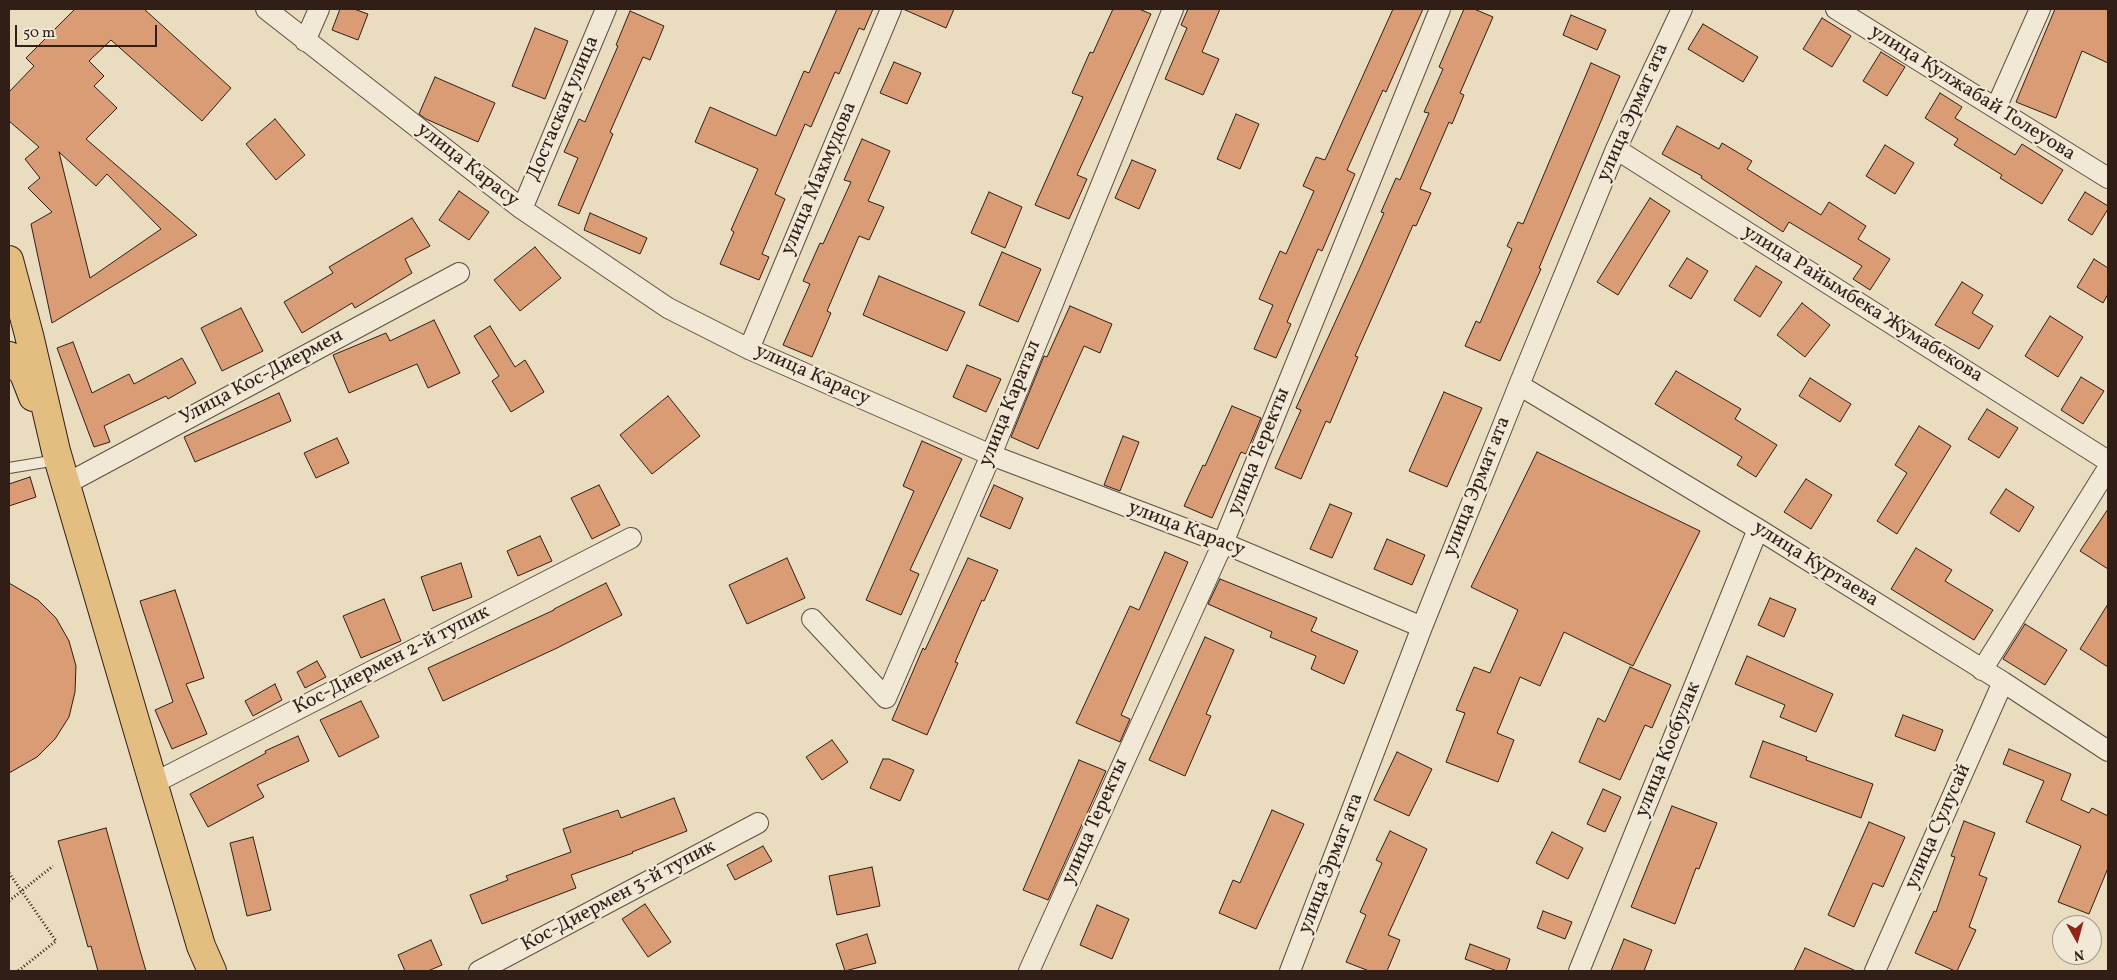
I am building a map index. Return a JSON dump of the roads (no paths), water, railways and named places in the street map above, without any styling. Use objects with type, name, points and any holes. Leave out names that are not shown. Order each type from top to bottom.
[{"type":"highway","points":[[9,260],[60,465],[154,783],[203,958],[212,971]]},
{"type":"highway","points":[[9,356],[24,374],[60,465]]},
{"type":"street","name":"улица Карасу","points":[[266,9],[522,209],[668,308],[749,349],[991,454],[1223,544],[1422,627]]},
{"type":"street","points":[[306,41],[319,9]]},
{"type":"street","name":"Достаскан улица","points":[[522,209],[606,9]]},
{"type":"street","name":"улица Махмудова","points":[[749,349],[891,9]]},
{"type":"street","name":"улица Каратал","points":[[812,619],[886,698],[991,454],[1173,9]]},
{"type":"street","name":"улица Теректы","points":[[1029,971],[1223,544],[1440,9]]},
{"type":"street","name":"улица Эрмат ата","points":[[1290,971],[1422,627],[1519,385],[1616,149],[1682,9]]},
{"type":"street","name":"улица Кулжабай Толеуова","points":[[1836,9],[2108,178]]},
{"type":"street","points":[[1996,108],[2040,9]]},
{"type":"street","name":"улица Райымбека Жумабекова","points":[[1616,149],[2108,462]]},
{"type":"street","name":"Улица Кос-Диермен","points":[[60,465],[459,273]]},
{"type":"street","name":"улица Куртаева","points":[[1519,385],[1758,529],[2003,682],[2108,751]]},
{"type":"street","points":[[1982,670],[2108,468]]},
{"type":"street","name":"улица Косбулак","points":[[1579,971],[1758,529]]},
{"type":"street","name":"Кос-Диермен 2-й тупик","points":[[154,783],[631,538]]},
{"type":"street","name":"улица Сулусай","points":[[1875,971],[2003,682]]},
{"type":"street","name":"Кос-Диермен 3-й тупик","points":[[479,971],[758,823]]},
{"type":"lane","points":[[9,468],[60,465]]}]
